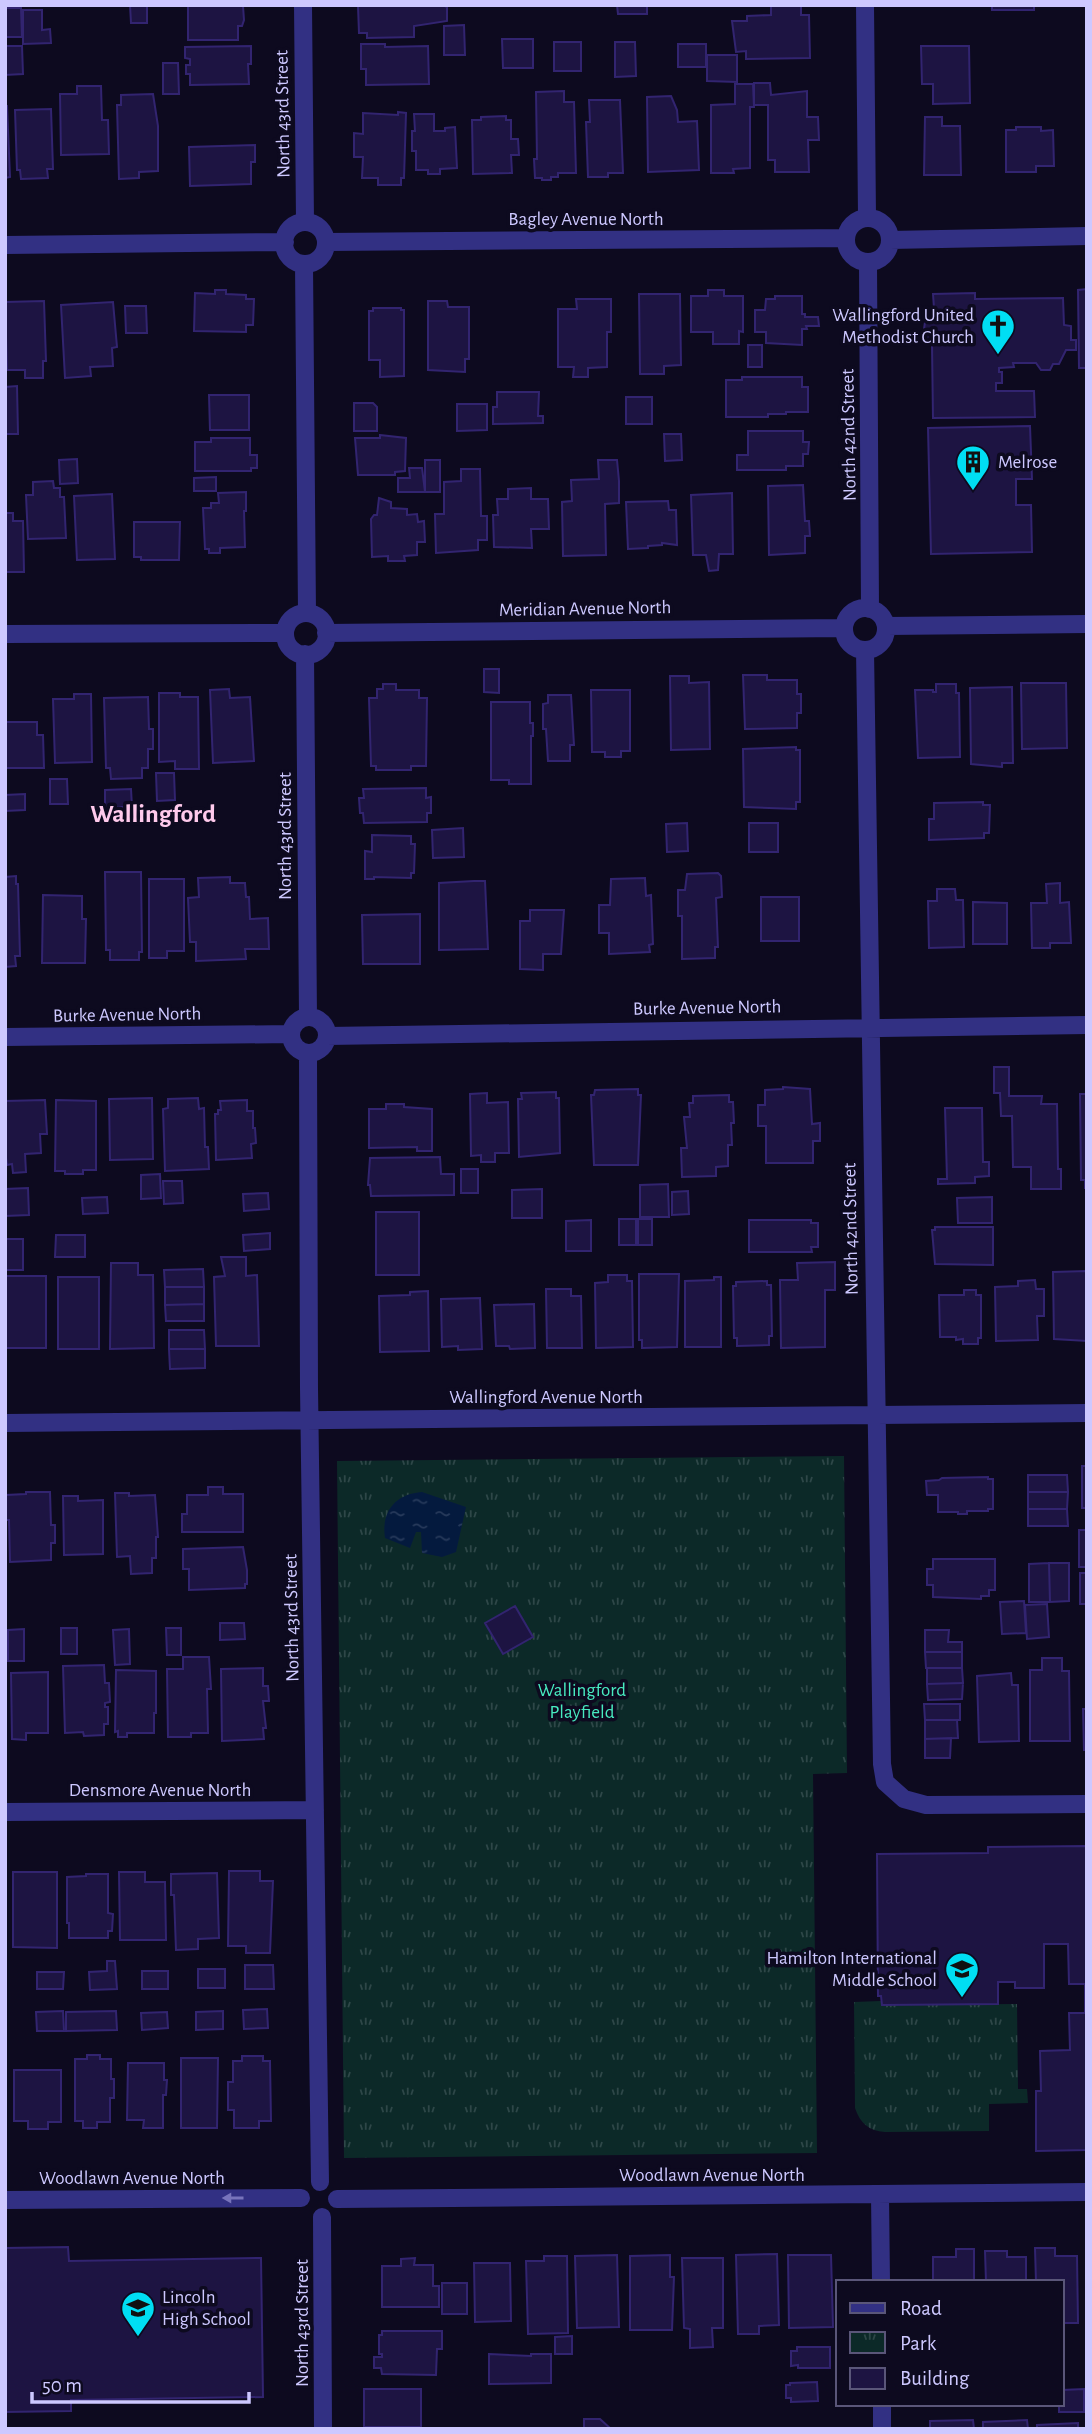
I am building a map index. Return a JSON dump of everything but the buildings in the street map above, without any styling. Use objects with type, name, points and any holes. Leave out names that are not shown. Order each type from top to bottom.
[{"type":"street","name":"North 43rd Street","points":[[303,5],[306,222]]},
{"type":"street","points":[[865,5],[867,217]]},
{"type":"street","points":[[867,217],[884,225],[890,240],[883,256],[868,262],[852,255],[846,238],[850,226],[867,217]]},
{"type":"street","points":[[306,222],[318,227],[326,242],[321,258],[304,264],[290,258],[286,253],[285,242],[287,232],[292,227],[306,222]]},
{"type":"street","points":[[890,240],[1087,236]]},
{"type":"street","name":"Bagley Avenue North","points":[[326,242],[846,238]]},
{"type":"street","points":[[5,245],[285,242]]},
{"type":"street","name":"North 42nd Street","points":[[868,262],[870,609]]},
{"type":"street","points":[[304,264],[307,613]]},
{"type":"street","points":[[870,609],[880,615],[886,626],[886,633],[874,648],[865,650],[850,643],[846,637],[845,628],[854,612],[870,609]]},
{"type":"street","points":[[307,613],[320,618],[326,633],[321,648],[305,654],[291,648],[285,633],[288,622],[307,613]]},
{"type":"street","points":[[886,626],[1087,624]]},
{"type":"street","name":"Meridian Avenue North","points":[[326,633],[845,628]]},
{"type":"street","points":[[5,634],[285,633]]},
{"type":"street","name":"North 42nd Street","points":[[865,650],[875,1415],[882,1764],[885,1782],[904,1799],[926,1805],[1087,1804]]},
{"type":"street","name":"North 43rd Street","points":[[305,654],[308,1017]]},
{"type":"street","points":[[308,1017],[322,1023],[327,1036],[322,1049],[308,1054],[296,1048],[291,1034],[299,1020],[308,1017]]},
{"type":"street","name":"Burke Avenue North","points":[[327,1036],[869,1026],[1087,1025]]},
{"type":"street","name":"Burke Avenue North","points":[[5,1037],[291,1034]]},
{"type":"street","name":"North 43rd Street","points":[[308,1054],[320,2182]]},
{"type":"street","name":"Wallingford Avenue North","points":[[5,1423],[1087,1413]]},
{"type":"street","name":"Densmore Avenue North","points":[[5,1812],[315,1810]]},
{"type":"street","points":[[320,2182],[331,2187],[337,2199],[332,2212],[322,2217],[306,2212],[302,2198],[304,2189],[320,2182]]},
{"type":"street","name":"Woodlawn Avenue North","points":[[337,2199],[1087,2192]]},
{"type":"street","points":[[880,2195],[881,2280]]},
{"type":"street","name":"Woodlawn Avenue North","points":[[5,2200],[302,2198]]},
{"type":"street","name":"North 43rd Street","points":[[322,2217],[323,2429]]},
{"type":"street","points":[[882,2406],[882,2429]]},
{"type":"green space","name":"Wallingford Playfield","points":[[844,1456],[847,1773],[813,1774],[817,2153],[344,2158],[337,1461]]},
{"type":"green space","points":[[881,2001],[882,2005],[1017,2004],[1018,2089],[1027,2089],[1028,2103],[989,2104],[989,2131],[885,2132],[866,2125],[855,2108],[854,2002]]},
{"type":"water","points":[[422,1492],[466,1507],[456,1552],[442,1557],[422,1553],[421,1532],[416,1532],[410,1548],[385,1538],[385,1520],[392,1506],[404,1496]]},
{"type":"place","name":"Wallingford United Methodist Church","points":[[998,356]]},
{"type":"place","name":"Melrose","points":[[973,492]]},
{"type":"place","name":"Hamilton International Middle School","points":[[962,1999]]},
{"type":"place","name":"Lincoln High School","points":[[138,2338]]},
{"type":"district","name":"Wallingford","points":[[153,814]]}]
